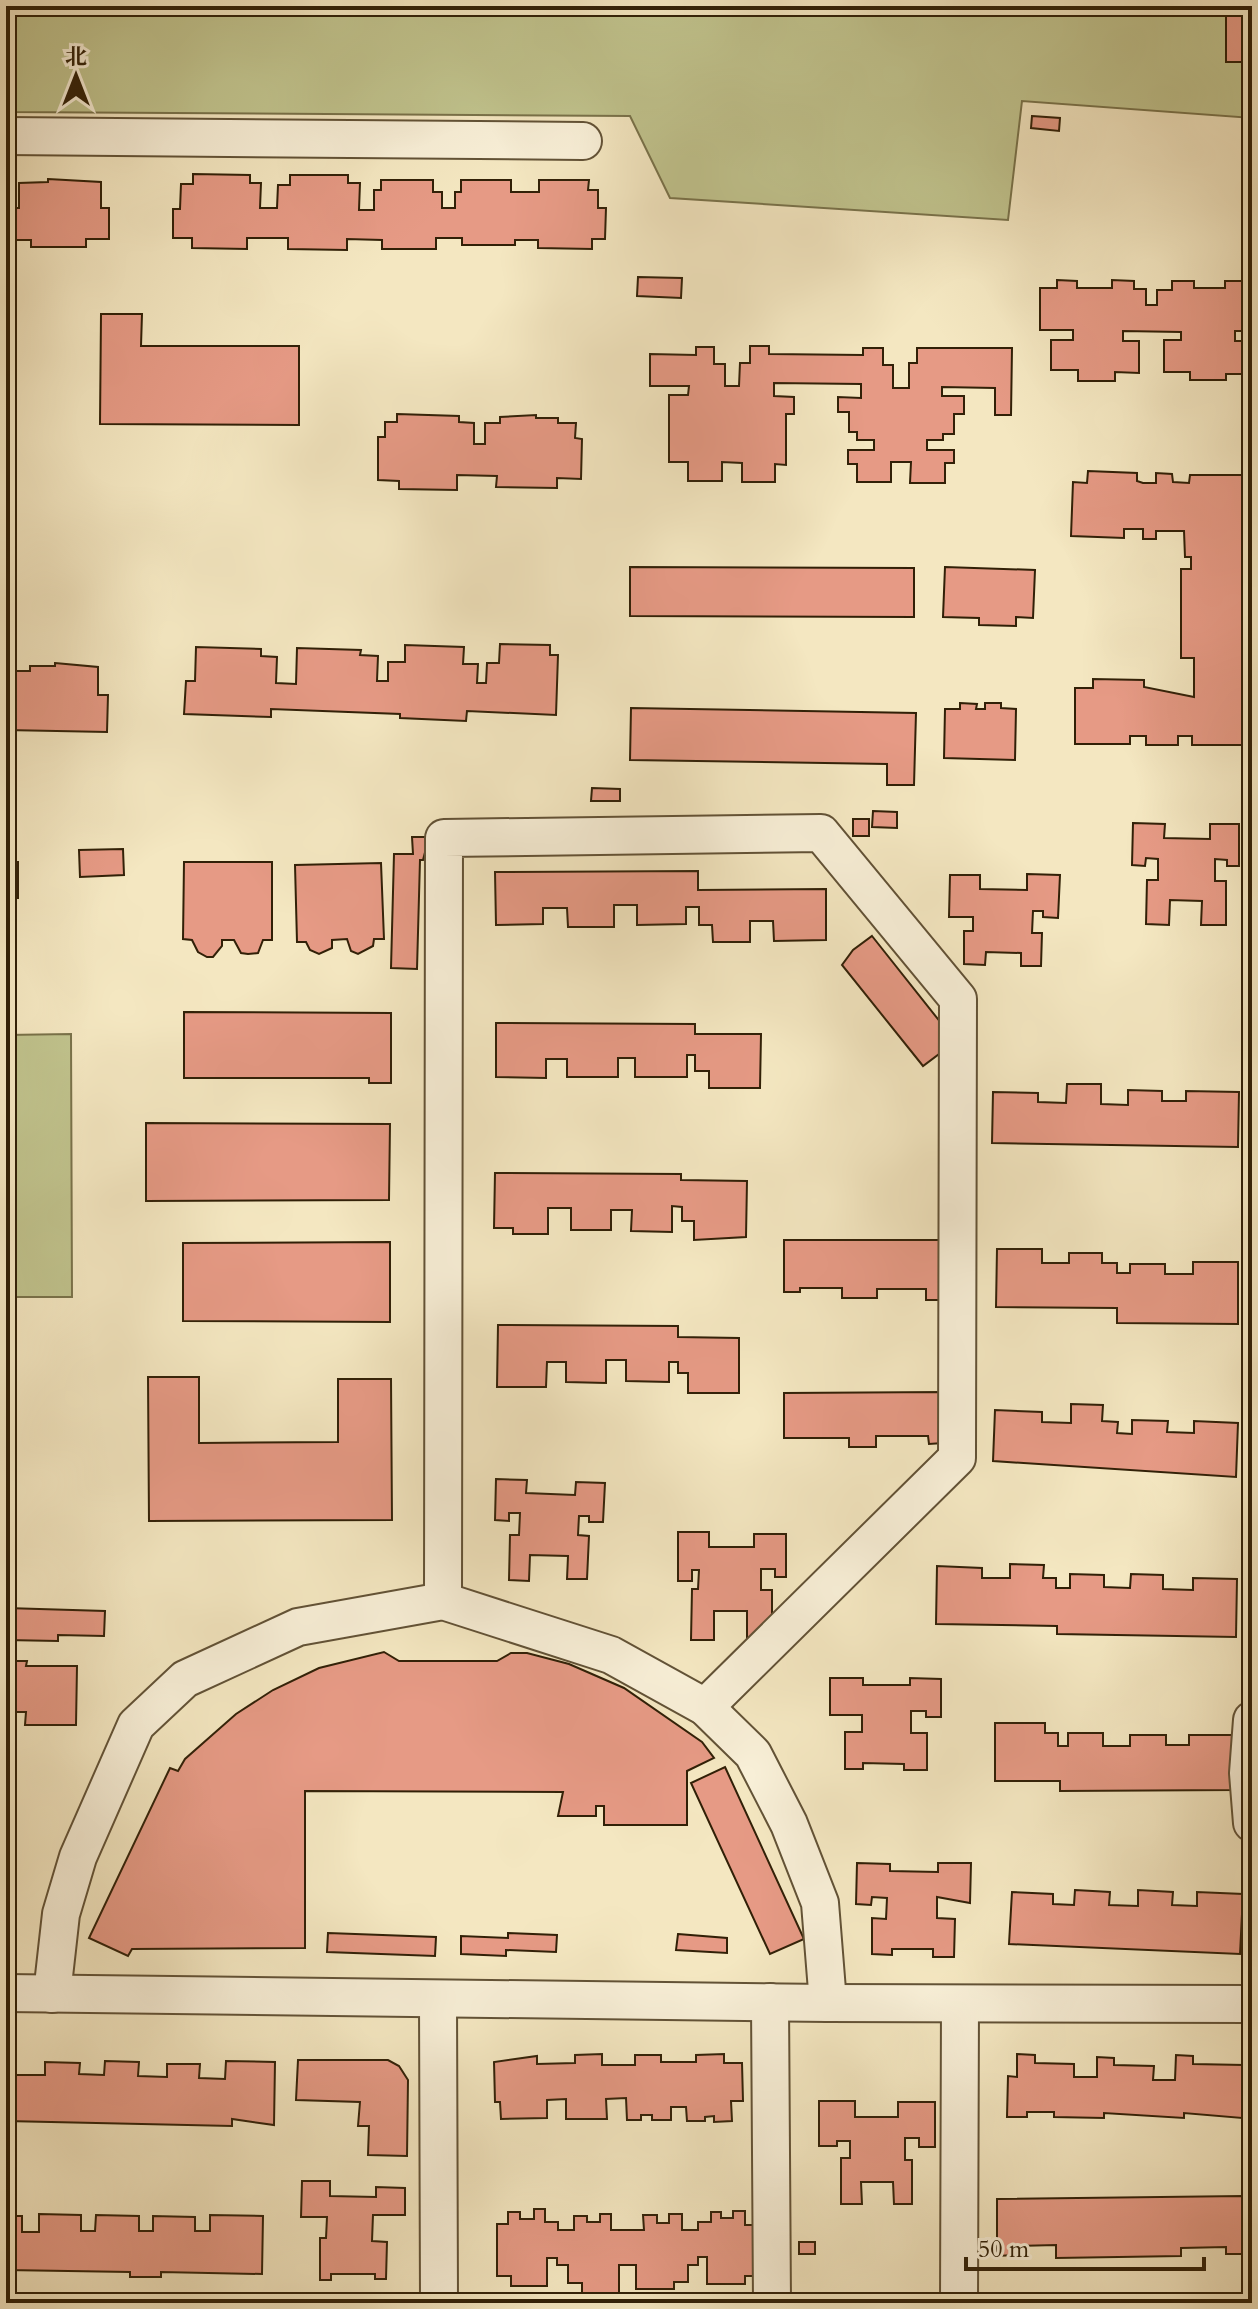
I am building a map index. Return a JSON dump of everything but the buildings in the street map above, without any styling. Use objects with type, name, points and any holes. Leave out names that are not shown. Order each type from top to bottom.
[{"type":"street","points":[[6,136],[583,141]]},
{"type":"street","points":[[443,1601],[444,838],[821,833],[958,999],[957,1458],[705,1707]]},
{"type":"street","points":[[52,1994],[61,1914],[78,1857],[136,1725],[185,1679],[298,1627],[443,1601],[611,1655],[705,1707],[753,1754],[789,1824],[820,1903],[828,2003]]},
{"type":"street","points":[[1252,1720],[1248,1773],[1252,1823]]},
{"type":"street","points":[[6,1993],[828,2003],[1252,2004]]},
{"type":"street","points":[[438,1999],[439,2303]]},
{"type":"street","points":[[770,2002],[772,2303]]},
{"type":"street","points":[[959,2303],[960,2004]]},
{"type":"green space","points":[[6,6],[1252,6],[1252,118],[1022,101],[1008,220],[670,198],[630,116],[6,112]]},
{"type":"green space","points":[[71,1034],[72,1297],[6,1297],[6,1035]]}]
